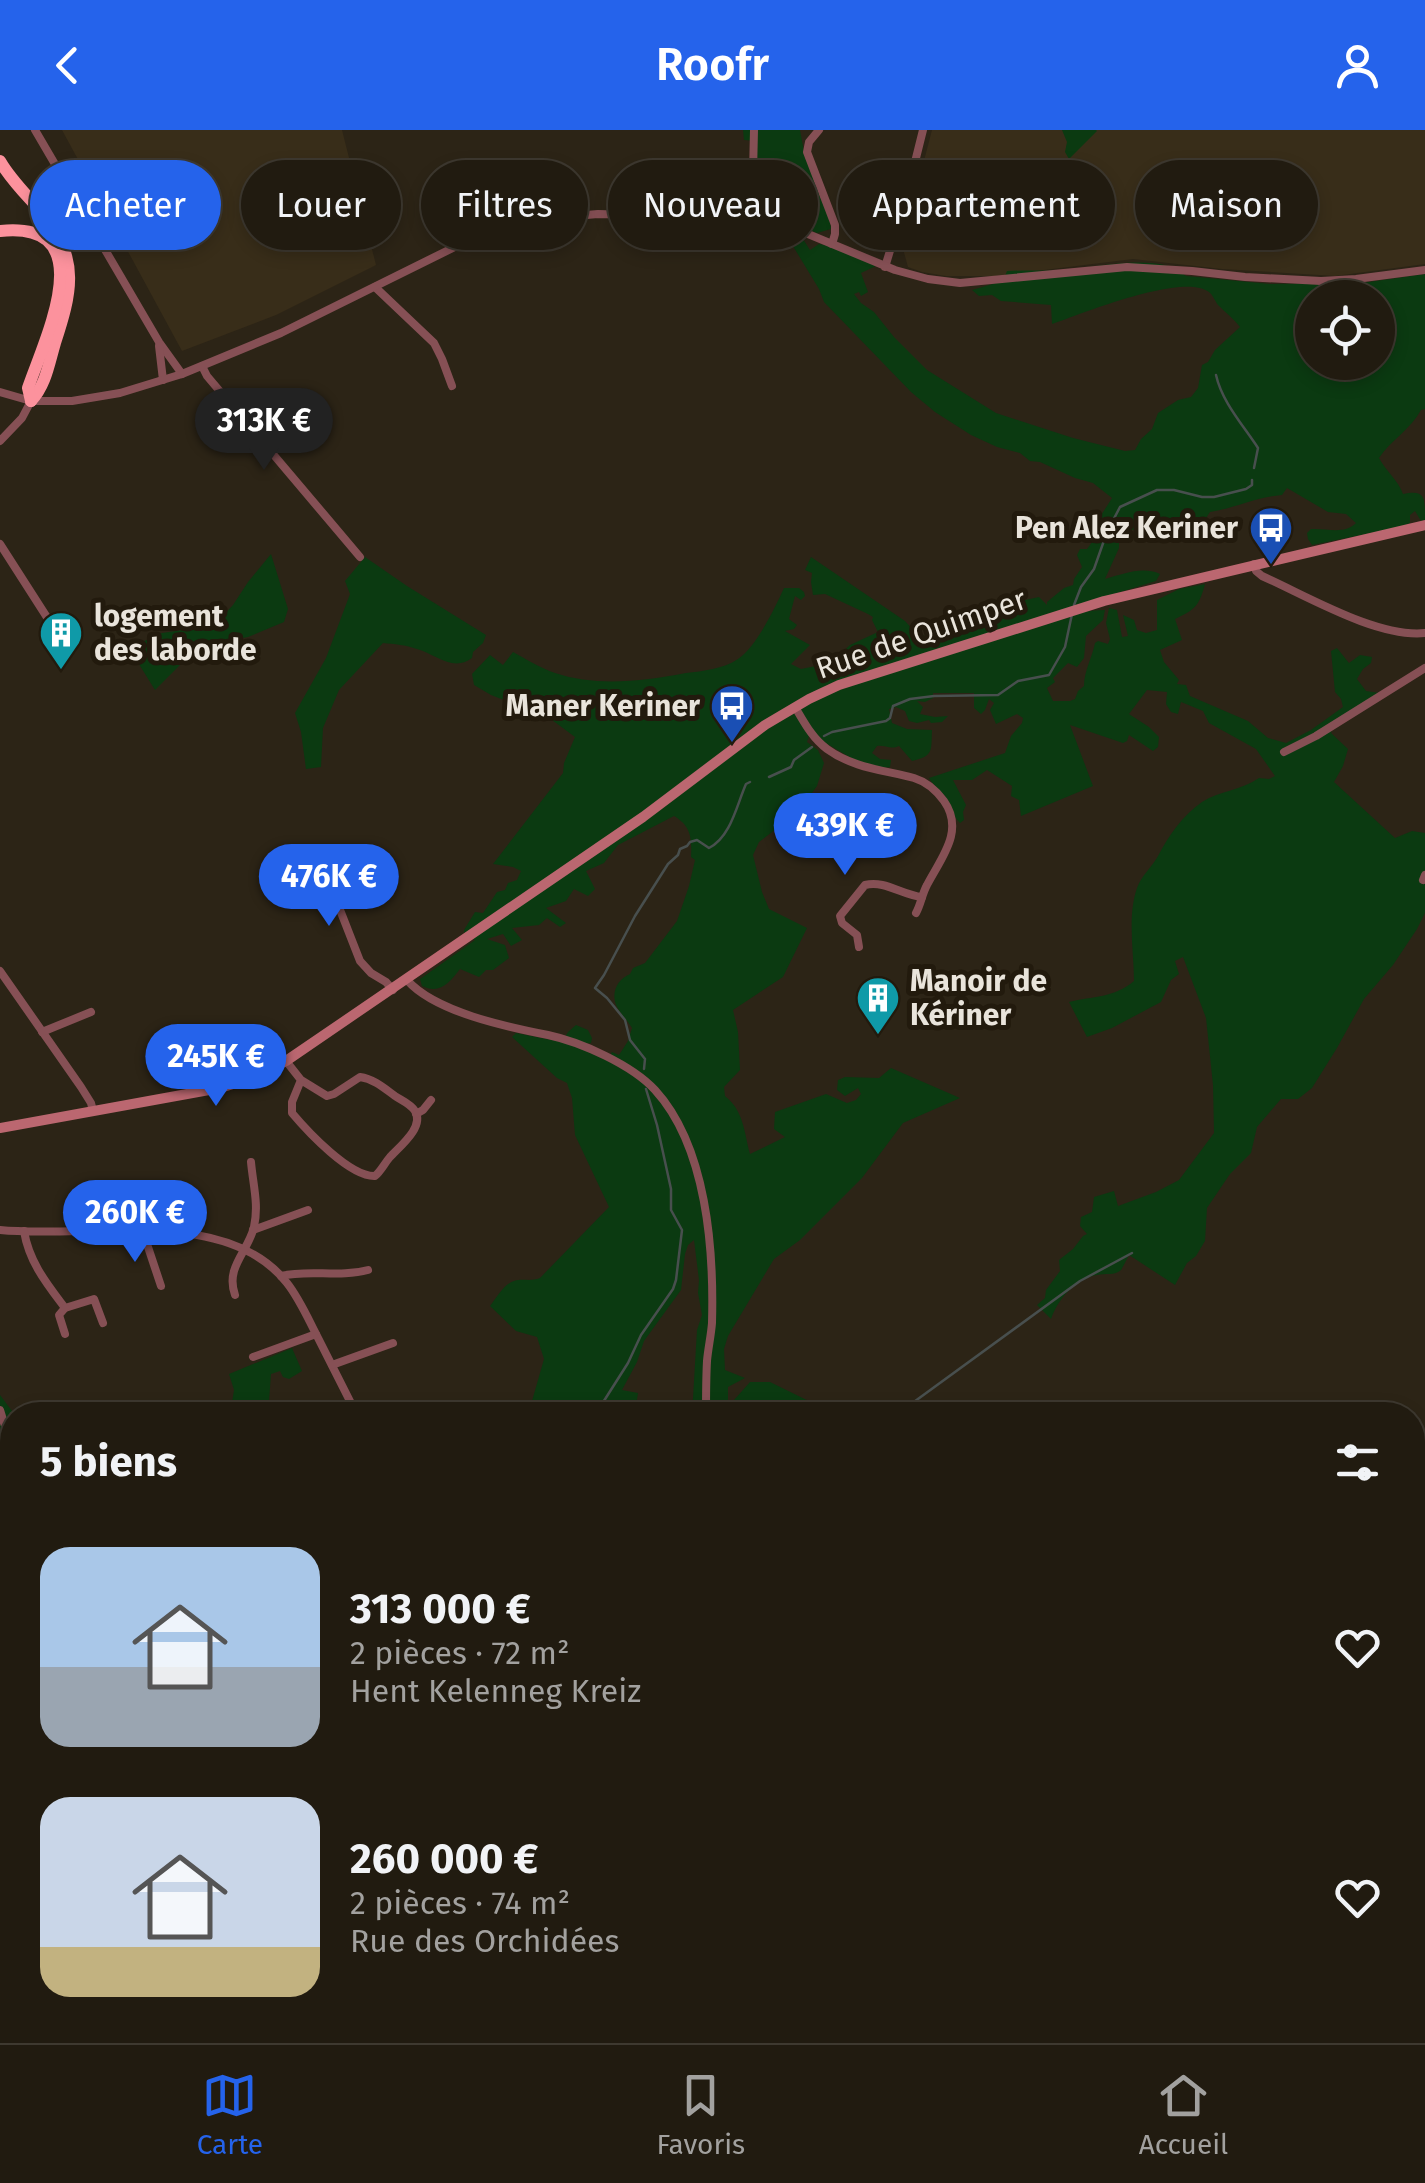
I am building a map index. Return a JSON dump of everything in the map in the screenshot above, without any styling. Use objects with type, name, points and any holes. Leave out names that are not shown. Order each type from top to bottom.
[{"type":"highway","points":[[0,161],[55,231],[70,267],[66,310],[41,387],[31,400]]},
{"type":"highway","points":[[0,232],[42,236],[61,268],[58,302],[28,388],[31,400]]},
{"type":"main road","name":"Rue de Quimper","points":[[0,1128],[220,1088],[286,1061],[643,818],[749,736],[825,691],[1044,618],[1143,590],[1425,524]]},
{"type":"street","points":[[35,130],[159,342],[182,374]]},
{"type":"street","points":[[753,160],[754,130]]},
{"type":"street","points":[[820,130],[809,142],[807,152],[835,225],[832,244]]},
{"type":"street","points":[[886,267],[923,130]]},
{"type":"street","points":[[0,392],[60,402],[100,397],[163,380],[281,332],[486,232],[521,222],[608,214]]},
{"type":"street","points":[[818,238],[886,267],[922,278],[960,283],[1127,267],[1321,281],[1425,270]]},
{"type":"street","points":[[375,286],[436,346],[452,386]]},
{"type":"street","points":[[159,342],[163,380]]},
{"type":"street","points":[[202,366],[360,557]]},
{"type":"street","points":[[0,441],[22,418],[31,400]]},
{"type":"street","points":[[0,544],[50,622]]},
{"type":"street","points":[[1254,564],[1262,576],[1377,628],[1425,633]]},
{"type":"street","points":[[1284,752],[1425,668]]},
{"type":"street","points":[[795,707],[812,734],[829,751],[864,767],[922,781],[947,806],[953,834],[916,914]]},
{"type":"street","points":[[325,848],[324,867],[360,960],[393,990]]},
{"type":"street","points":[[859,947],[857,936],[842,923],[840,916],[865,886],[879,884],[922,897]]},
{"type":"street","points":[[0,971],[94,1111]]},
{"type":"street","points":[[407,980],[419,991],[473,1016],[564,1039],[595,1052],[646,1081],[667,1105],[692,1159],[710,1238],[712,1324],[706,1402]]},
{"type":"street","points":[[42,1032],[91,1012]]},
{"type":"street","points":[[286,1061],[301,1080],[330,1096],[360,1077],[371,1079],[412,1107],[415,1125],[400,1150],[375,1176],[365,1176],[332,1154],[292,1113],[301,1080]]},
{"type":"street","points":[[416,1114],[431,1100]]},
{"type":"street","points":[[234,1295],[231,1278],[254,1230],[257,1197],[251,1162]]},
{"type":"street","points":[[162,1184],[176,1234]]},
{"type":"street","points":[[87,1232],[77,1202],[79,1197],[88,1195],[103,1232]]},
{"type":"street","points":[[254,1230],[308,1210]]},
{"type":"street","points":[[0,1230],[176,1234],[218,1238],[243,1248],[280,1276],[296,1296],[350,1402]]},
{"type":"street","points":[[24,1231],[32,1260],[65,1308]]},
{"type":"street","points":[[144,1232],[162,1286]]},
{"type":"street","points":[[280,1276],[355,1274],[368,1270]]},
{"type":"street","points":[[65,1334],[59,1315],[65,1308],[94,1298],[103,1323]]},
{"type":"street","points":[[253,1356],[316,1334]]},
{"type":"street","points":[[332,1365],[393,1343]]},
{"type":"shaded area","points":[[62,130],[342,130],[350,160],[241,160],[241,250],[372,250],[376,265],[276,315],[182,351],[127,250],[221,250],[221,160],[78,160]]},
{"type":"shaded area","points":[[932,130],[1425,130],[1425,264],[1335,276],[1133,259],[995,276],[922,272],[908,267],[903,250],[1115,250],[1115,160],[924,160]]},
{"type":"green space","points":[[743,130],[800,130],[806,160],[756,157],[757,141],[744,140]]},
{"type":"green space","points":[[1062,130],[1096,130],[1097,131],[1069,159]]},
{"type":"green space","points":[[818,188],[829,215],[831,229],[818,233]]},
{"type":"green space","points":[[819,244],[835,247],[876,266],[861,273],[868,292],[854,294],[927,370],[996,413],[1125,451],[1135,450],[1152,429],[1158,413],[1191,397],[1198,388],[1202,365],[1240,327],[1210,293],[1196,287],[1156,291],[1052,324],[1051,305],[1001,301],[992,295],[979,296],[972,290],[1003,281],[1007,271],[1127,263],[1161,264],[1186,276],[1295,284],[1295,380],[1395,380],[1395,280],[1383,280],[1425,274],[1425,409],[1379,458],[1403,494],[1420,494],[1425,520],[1421,521],[1415,511],[1410,515],[1410,523],[1400,527],[1312,545],[1307,533],[1311,529],[1341,530],[1356,523],[1346,514],[1328,512],[1287,488],[1282,495],[1210,512],[1206,518],[1119,533],[1119,548],[1105,579],[1146,571],[1160,574],[1156,581],[1046,615],[1046,625],[1075,614],[1105,610],[1103,620],[1086,636],[1084,658],[1077,667],[1068,663],[1047,688],[1053,701],[1070,701],[1084,686],[1095,643],[1108,644],[1109,608],[1117,610],[1122,637],[1128,636],[1123,615],[1134,620],[1137,630],[1146,633],[1157,630],[1157,600],[1179,589],[1205,584],[1196,606],[1175,619],[1182,640],[1160,650],[1164,662],[1179,680],[1177,684],[1186,685],[1190,696],[1248,721],[1268,738],[1286,743],[1343,707],[1335,692],[1331,651],[1337,648],[1349,663],[1360,655],[1372,657],[1357,679],[1366,691],[1380,693],[1334,723],[1331,733],[1348,749],[1334,782],[1395,838],[1412,831],[1425,833],[1425,913],[1393,965],[1364,999],[1312,1088],[1298,1099],[1281,1099],[1257,1127],[1251,1153],[1230,1174],[1207,1208],[1205,1241],[1175,1285],[1129,1255],[1119,1272],[1089,1277],[1075,1285],[1051,1319],[1037,1305],[1060,1271],[1059,1260],[1087,1234],[1080,1226],[1081,1217],[1092,1212],[1094,1197],[1114,1191],[1118,1206],[1179,1180],[1214,1133],[1206,1018],[1183,957],[1175,961],[1179,974],[1171,980],[1161,1002],[1112,1028],[1087,1037],[1069,1002],[1111,994],[1134,981],[1132,923],[1137,888],[1182,820],[1209,798],[1259,778],[1275,776],[1256,749],[1209,723],[1203,711],[1181,702],[1178,714],[1171,712],[1166,704],[1167,692],[1147,690],[1129,714],[1159,737],[1158,747],[1153,751],[1129,735],[1123,743],[1070,725],[1093,786],[1021,816],[1019,800],[1011,796],[1012,786],[987,770],[972,780],[953,780],[966,805],[960,823],[929,778],[1005,753],[1011,736],[1022,723],[1023,718],[1017,714],[996,724],[990,710],[994,703],[989,699],[981,714],[974,708],[974,693],[933,693],[933,698],[925,702],[917,701],[923,707],[920,714],[948,716],[942,722],[917,723],[909,721],[905,711],[889,709],[892,723],[907,729],[932,730],[930,752],[919,759],[912,761],[899,746],[877,746],[872,753],[891,760],[890,767],[868,765],[809,736],[807,742],[818,750],[824,763],[817,786],[798,812],[759,842],[753,855],[769,909],[807,928],[783,977],[733,1010],[740,1070],[724,1087],[725,1096],[740,1115],[750,1154],[785,1137],[774,1129],[775,1112],[826,1094],[847,1103],[856,1100],[861,1094],[858,1088],[845,1096],[837,1090],[838,1080],[845,1077],[879,1078],[891,1068],[960,1098],[903,1123],[862,1178],[800,1240],[774,1259],[728,1336],[725,1370],[745,1378],[728,1387],[729,1402],[693,1402],[697,1330],[702,1315],[694,1240],[685,1254],[681,1290],[644,1341],[622,1390],[638,1393],[637,1402],[532,1402],[544,1359],[537,1337],[516,1331],[490,1306],[510,1283],[540,1278],[609,1207],[575,1135],[567,1083],[512,1037],[516,1033],[562,1042],[576,1025],[588,1030],[592,1038],[591,1043],[581,1047],[608,1059],[612,1052],[619,1055],[632,1028],[616,1005],[617,986],[633,968],[645,963],[677,921],[695,860],[691,857],[687,828],[674,816],[618,845],[604,863],[586,871],[595,889],[588,896],[574,889],[566,901],[546,908],[566,923],[560,927],[547,918],[539,925],[512,928],[522,940],[511,946],[503,934],[487,939],[505,945],[509,958],[493,970],[486,970],[479,977],[460,969],[439,988],[422,986],[420,979],[475,940],[465,936],[464,930],[475,912],[483,913],[497,892],[517,880],[521,871],[493,864],[563,773],[575,737],[552,720],[517,709],[474,685],[472,674],[490,655],[503,665],[513,652],[555,673],[604,681],[719,667],[738,659],[752,646],[784,588],[799,588],[805,596],[801,600],[795,596],[789,619],[797,625],[785,631],[810,645],[791,664],[801,669],[831,663],[850,645],[878,632],[868,614],[825,594],[813,595],[812,573],[805,570],[811,557],[905,621],[917,634],[938,639],[946,635],[947,629],[957,634],[1011,603],[1039,597],[1047,605],[1064,588],[1073,585],[1082,567],[1077,555],[1080,549],[1087,549],[1102,528],[1100,517],[1112,498],[1093,483],[997,447],[935,412],[824,302],[795,250],[818,250]]},
{"type":"green space","points":[[271,554],[288,609],[284,622],[248,637],[199,646],[155,690],[129,648],[162,633],[218,621]]},
{"type":"green space","points":[[365,557],[486,635],[472,658],[458,663],[383,643],[339,690],[323,728],[321,767],[306,769],[295,713],[326,658],[350,594],[345,581]]},
{"type":"green space","points":[[292,1348],[302,1371],[289,1379],[280,1371],[271,1374],[269,1402],[232,1402],[234,1390],[229,1374]]},
{"type":"green space","points":[[750,1382],[770,1382],[811,1402],[735,1402]]},
{"type":"waterway","points":[[1216,375],[1228,404],[1258,448],[1254,468]]},
{"type":"waterway","points":[[1074,605],[1120,507],[1157,490],[1214,497],[1246,489],[1252,480]]},
{"type":"waterway","points":[[824,736],[886,721],[893,706],[910,699],[998,695],[1018,681],[1049,675],[1065,647],[1072,614]]},
{"type":"waterway","points":[[769,777],[791,767],[812,747]]},
{"type":"waterway","points":[[644,1069],[645,1059],[630,1040],[625,1020],[595,988],[668,864],[690,842],[697,840],[709,848],[717,843],[750,782]]},
{"type":"waterway","points":[[603,1402],[676,1280],[682,1230],[671,1210],[671,1189],[646,1089]]},
{"type":"waterway","points":[[914,1402],[1080,1281],[1132,1253]]},
{"type":"place","name":"Pen Alez Keriner","points":[[1271,566]]},
{"type":"place","name":"logement des laborde","points":[[61,671]]},
{"type":"place","name":"Maner Keriner","points":[[732,744]]},
{"type":"place","name":"Manoir de Kériner","points":[[878,1036]]}]
